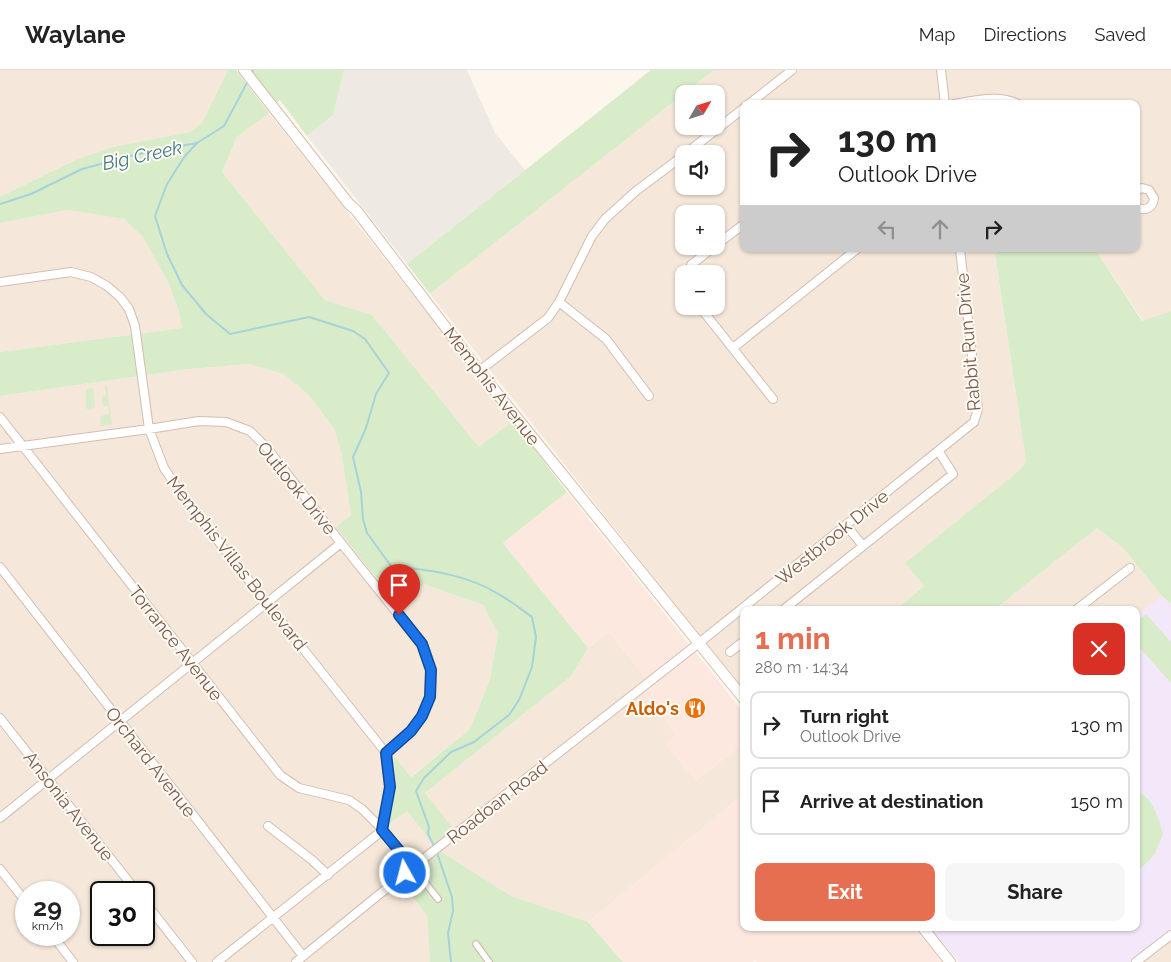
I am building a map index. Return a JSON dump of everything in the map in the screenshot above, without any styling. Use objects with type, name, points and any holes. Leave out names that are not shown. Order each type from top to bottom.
[{"type":"main road","name":"Memphis Avenue","points":[[244,70],[349,204],[356,210],[479,371],[740,694]]},
{"type":"main road","points":[[925,931],[950,962]]},
{"type":"street","points":[[754,100],[792,70]]},
{"type":"street","points":[[941,70],[945,100]]},
{"type":"street","points":[[987,100],[1010,100]]},
{"type":"street","points":[[696,145],[740,111]]},
{"type":"street","points":[[479,371],[548,318],[559,302],[592,236],[605,219],[675,161]]},
{"type":"street","points":[[1140,189],[1149,190],[1154,198],[1152,205],[1147,209],[1140,208]]},
{"type":"street","points":[[725,239],[740,227]]},
{"type":"street","points":[[733,348],[853,252]]},
{"type":"street","name":"Rabbit Run Drive","points":[[960,252],[978,408],[974,422],[964,432]]},
{"type":"street","points":[[691,265],[704,255]]},
{"type":"street","name":"Memphis Villas Boulevard","points":[[0,282],[71,272],[91,277],[107,286],[130,309],[135,326],[148,429],[164,468],[267,604],[386,753]]},
{"type":"street","points":[[559,302],[606,339],[649,396]]},
{"type":"street","points":[[706,315],[773,399]]},
{"type":"street","name":"Torrance Avenue","points":[[0,416],[280,776],[299,788],[349,800],[362,809],[382,830]]},
{"type":"street","name":"Outlook Drive","points":[[0,449],[199,421],[226,422],[250,431],[267,448],[422,644],[431,670],[430,697],[422,716],[411,731],[386,753]]},
{"type":"street","name":"Westbrook Drive","points":[[745,606],[964,432]]},
{"type":"street","points":[[787,606],[953,474],[939,452]]},
{"type":"street","points":[[846,525],[863,546]]},
{"type":"street","points":[[0,818],[341,543]]},
{"type":"street","name":"Orchard Avenue","points":[[0,567],[303,956]]},
{"type":"street","points":[[1081,606],[1130,568]]},
{"type":"street","name":"Westbrook Drive","points":[[699,643],[740,610]]},
{"type":"street","name":"Roadoan Road","points":[[296,962],[413,867],[699,643]]},
{"type":"street","points":[[730,652],[740,644]]},
{"type":"street","name":"Ansonia Avenue","points":[[0,718],[128,881]]},
{"type":"street","points":[[217,962],[382,830],[390,787],[386,753]]},
{"type":"street","points":[[268,826],[328,874]]},
{"type":"street","points":[[382,830],[438,899]]},
{"type":"street","points":[[0,869],[15,888]]},
{"type":"street","points":[[155,915],[192,962]]},
{"type":"street","points":[[1136,962],[1171,935]]},
{"type":"street","points":[[476,944],[489,962]]},
{"type":"street","points":[[61,946],[73,962]]},
{"type":"shaded area","points":[[0,70],[228,70],[202,123],[190,132],[112,147],[75,160],[0,197]]},
{"type":"shaded area","points":[[344,70],[467,70],[495,133],[525,170],[407,264],[307,136],[333,115]]},
{"type":"shaded area","points":[[714,70],[1171,70],[1171,311],[1143,321],[1097,252],[1140,252],[1140,100],[740,100],[740,252],[1000,252],[995,255],[1026,461],[1021,469],[905,563],[924,586],[900,606],[740,606],[740,687],[430,294],[675,101],[675,135],[725,135],[725,85],[695,85]]},
{"type":"shaded area","points":[[269,113],[513,421],[480,448],[372,315],[325,300],[222,172],[237,137]]},
{"type":"shaded area","points":[[68,210],[124,219],[143,237],[168,282],[179,312],[182,328],[0,352],[0,223]]},
{"type":"shaded area","points":[[250,364],[283,374],[308,394],[334,429],[341,451],[351,515],[336,527],[397,604],[424,584],[483,605],[498,633],[490,679],[470,729],[410,777],[394,757],[395,786],[390,823],[407,811],[437,849],[399,878],[427,916],[430,962],[0,962],[0,396],[189,369]]},
{"type":"shaded area","points":[[567,492],[740,708],[740,746],[696,781],[665,744],[676,735],[643,693],[652,686],[609,632],[588,648],[503,543]]},
{"type":"shaded area","points":[[1097,528],[1124,549],[1162,596],[1171,604],[1171,962],[959,962],[933,931],[1140,931],[1140,606],[999,606]]},
{"type":"shaded area","points":[[1162,596],[1171,604],[1171,929],[1130,962],[959,962],[933,931],[1140,931],[1140,613]]},
{"type":"shaded area","points":[[609,632],[652,686],[644,693],[677,735],[666,744],[696,781],[740,746],[740,797],[588,922],[511,896],[437,849],[456,833],[425,793],[571,676],[588,648]]},
{"type":"shaded area","points":[[740,797],[740,931],[916,931],[942,962],[757,962],[755,960],[752,962],[623,962],[588,922]]},
{"type":"green space","points":[[228,70],[236,70],[269,113],[237,137],[222,172],[325,300],[372,315],[479,447],[513,421],[567,492],[503,543],[588,648],[571,676],[425,793],[457,833],[437,849],[407,811],[389,824],[395,786],[394,756],[411,777],[470,729],[490,679],[498,633],[483,605],[424,584],[397,604],[336,527],[351,515],[341,451],[334,429],[308,394],[283,374],[250,364],[189,369],[0,396],[0,352],[182,328],[179,312],[168,282],[143,237],[124,219],[68,210],[0,223],[0,197],[75,160],[112,147],[190,132],[202,123]]},
{"type":"green space","points":[[244,70],[344,70],[333,115],[307,136],[280,100],[273,106]]},
{"type":"green space","points":[[651,70],[714,70],[695,85],[675,85],[675,101],[430,294],[407,264]]},
{"type":"green space","points":[[999,252],[1097,252],[1142,321],[1171,311],[1171,604],[1162,596],[1124,549],[1097,528],[999,606],[900,606],[924,586],[905,563],[1021,469],[1026,461],[995,254]]},
{"type":"green space","points":[[105,386],[107,386],[112,424],[101,426],[100,416],[109,414],[108,406],[103,406],[102,397],[106,395]]},
{"type":"green space","points":[[93,388],[95,408],[86,409],[86,389]]},
{"type":"green space","points":[[1146,614],[1171,642],[1171,683],[1140,648],[1140,619]]},
{"type":"green space","points":[[1140,793],[1151,804],[1163,834],[1155,854],[1140,869]]},
{"type":"green space","points":[[437,849],[511,896],[588,922],[623,962],[430,962],[427,916],[399,878]]},
{"type":"waterway","name":"Big Creek","points":[[251,75],[253,70]]},
{"type":"waterway","name":"Big Creek","points":[[0,204],[31,194],[82,169],[138,154],[197,143],[224,126],[248,81]]},
{"type":"waterway","points":[[197,143],[185,156],[167,184],[155,216],[167,254],[182,285],[206,314],[230,334],[309,317],[353,331],[365,339],[389,373],[376,394],[366,428],[353,457],[361,492],[363,519],[367,533],[391,566],[433,571],[474,582],[504,597],[532,617],[536,637],[532,667],[519,700],[509,715],[474,742],[451,752],[424,778],[416,791],[429,827],[428,834],[434,846]]},
{"type":"waterway","points":[[437,853],[452,897],[453,911],[448,933],[451,962]]},
{"type":"place","name":"Aldo's","points":[[695,708]]},
{"type":"route","points":[[399,615],[422,644],[431,670],[430,697],[422,716],[411,731],[386,753],[390,787],[382,830],[413,867],[405,873]]}]
